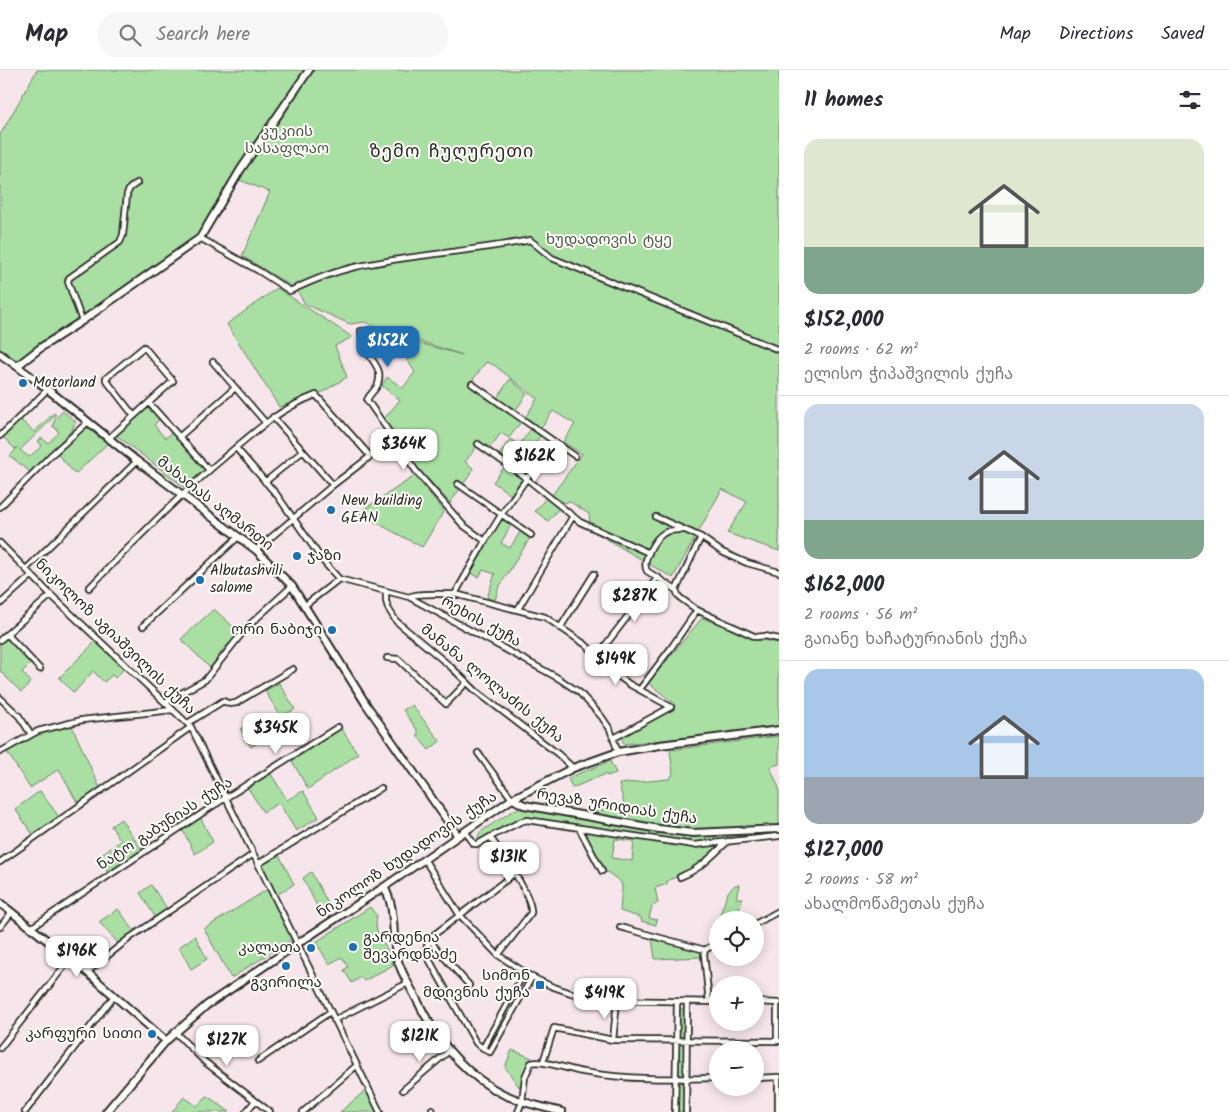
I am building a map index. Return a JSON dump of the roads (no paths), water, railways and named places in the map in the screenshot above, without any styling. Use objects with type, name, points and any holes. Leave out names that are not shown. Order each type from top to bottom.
[{"type":"main road","points":[[17,366],[200,238],[241,168],[309,70]]},
{"type":"main road","name":"მახათას აღმართი","points":[[0,354],[256,550],[292,586],[370,710],[458,836]]},
{"type":"main road","name":"ნიკოლოზ ხუდადოვის ქუჩა","points":[[106,1112],[166,1041],[207,1005],[384,888],[513,799],[573,768],[618,752],[779,730]]},
{"type":"main road","name":"რევაზ ურიდიას ქუჩა","points":[[513,799],[524,805],[659,829],[700,833],[779,829]]},
{"type":"main road","points":[[384,888],[392,905],[397,957],[426,1018],[449,1051],[463,1066],[483,1082],[503,1094],[522,1102],[562,1112]]},
{"type":"main road","points":[[0,903],[87,972],[166,1041]]},
{"type":"street","points":[[82,322],[68,282],[69,278],[120,242],[123,235],[127,194],[130,188],[137,183]]},
{"type":"street","points":[[200,238],[259,270],[290,291],[316,279],[354,267],[530,240],[552,258],[779,350]]},
{"type":"street","points":[[361,331],[362,340],[367,352],[378,368],[380,377],[378,388],[370,393],[366,400],[416,471],[463,525],[485,541]]},
{"type":"street","points":[[109,438],[173,382],[144,347],[106,378],[134,416]]},
{"type":"street","points":[[213,362],[265,422]]},
{"type":"street","points":[[472,384],[575,456]]},
{"type":"street","points":[[179,437],[235,388]]},
{"type":"street","points":[[0,436],[48,389]]},
{"type":"street","points":[[89,588],[209,470],[265,422],[294,404],[316,396],[370,456]]},
{"type":"street","points":[[150,403],[209,470]]},
{"type":"street","points":[[273,417],[333,485]]},
{"type":"street","points":[[0,507],[50,456],[88,422]]},
{"type":"street","points":[[256,550],[333,485],[393,439]]},
{"type":"street","points":[[455,594],[501,515],[553,441]]},
{"type":"street","points":[[478,444],[526,478],[586,526],[649,553]]},
{"type":"street","points":[[236,448],[294,518],[323,561],[339,579],[304,606]]},
{"type":"street","points":[[265,482],[303,450]]},
{"type":"street","points":[[26,569],[138,461]]},
{"type":"street","points":[[458,484],[530,535]]},
{"type":"street","points":[[518,609],[573,516]]},
{"type":"street","points":[[656,517],[701,537],[722,552],[747,563],[779,572]]},
{"type":"street","points":[[684,530],[672,530],[663,533],[649,553],[645,568],[647,572],[658,577],[676,590],[680,597],[697,610],[756,637],[779,638]]},
{"type":"street","points":[[143,626],[238,537]]},
{"type":"street","points":[[676,590],[701,537]]},
{"type":"street","name":"ნიკოლოზ აგიაშვილის ქუჩა","points":[[0,544],[51,595],[189,725],[380,1112]]},
{"type":"street","points":[[560,628],[594,574]]},
{"type":"street","points":[[0,604],[32,575]]},
{"type":"street","points":[[597,656],[658,577]]},
{"type":"street","name":"რეხის ქუჩა","points":[[339,579],[409,597],[540,667],[579,692],[610,729],[618,752]]},
{"type":"street","points":[[165,702],[205,680],[247,627],[292,586]]},
{"type":"street","name":"მანანა ლოლაძის ქუჩა","points":[[386,591],[388,608],[396,621],[476,691],[558,754],[573,768]]},
{"type":"street","points":[[409,597],[418,594],[440,596],[455,594],[545,617],[586,645],[613,672],[671,707],[614,738]]},
{"type":"street","points":[[0,640],[51,595]]},
{"type":"street","points":[[640,689],[672,648],[697,610]]},
{"type":"street","points":[[7,634],[40,669]]},
{"type":"street","points":[[387,658],[398,659],[446,704],[467,682]]},
{"type":"street","points":[[0,862],[224,701],[230,704],[236,703],[293,669]]},
{"type":"street","points":[[0,698],[19,716],[31,734]]},
{"type":"street","points":[[0,752],[38,731],[82,720],[172,710]]},
{"type":"street","name":"ნატო გაბუნიას ქუჩა","points":[[32,927],[338,727]]},
{"type":"street","points":[[478,753],[513,799]]},
{"type":"street","points":[[258,864],[381,788]]},
{"type":"street","points":[[465,832],[474,844],[478,844],[527,820],[694,845],[779,836]]},
{"type":"street","points":[[579,828],[602,870]]},
{"type":"street","points":[[490,837],[526,892],[531,910],[498,955]]},
{"type":"street","points":[[680,877],[702,866],[728,841]]},
{"type":"street","points":[[87,972],[130,937],[252,855]]},
{"type":"street","points":[[424,859],[459,914],[498,955],[532,977],[571,993],[617,1001],[709,1002],[704,957],[705,950]]},
{"type":"street","points":[[514,874],[434,933],[427,945],[426,954],[476,1043],[490,1052],[532,977]]},
{"type":"street","points":[[764,919],[779,911]]},
{"type":"street","points":[[0,927],[12,912]]},
{"type":"street","points":[[620,927],[705,950],[709,948]]},
{"type":"street","points":[[431,940],[448,963],[469,985]]},
{"type":"street","points":[[0,1048],[70,959]]},
{"type":"street","points":[[483,1048],[524,972]]},
{"type":"street","points":[[334,1020],[408,983]]},
{"type":"street","points":[[25,1112],[114,996]]},
{"type":"street","points":[[614,1040],[617,1001]]},
{"type":"street","points":[[676,1112],[677,1002]]},
{"type":"street","points":[[686,1112],[687,1002]]},
{"type":"street","points":[[543,1062],[554,1028],[614,1040],[778,1041],[778,1003],[764,1002]]},
{"type":"street","points":[[258,1061],[330,1012]]},
{"type":"street","points":[[175,1032],[205,1062],[270,1112]]},
{"type":"street","points":[[404,1090],[449,1051]]},
{"type":"street","points":[[518,1112],[522,1102],[525,1077],[531,1063],[537,1061],[569,1070],[630,1079],[709,1078]]},
{"type":"street","points":[[303,1112],[356,1066]]},
{"type":"street","points":[[764,1078],[779,1077],[778,1112]]},
{"type":"street","points":[[246,1112],[255,1101]]},
{"type":"place","name":"Motorland","points":[[23,383]]},
{"type":"place","name":"New building GEAN","points":[[331,510]]},
{"type":"place","name":"ჯაზი","points":[[297,556]]},
{"type":"place","name":"Albutashvili salome","points":[[200,580]]},
{"type":"place","name":"ორი ნაბიჯი","points":[[332,630]]},
{"type":"place","name":"გარდენია შევარდნაძე","points":[[353,947]]},
{"type":"place","name":"კალათა","points":[[311,948]]},
{"type":"place","name":"გვირილა","points":[[286,966]]},
{"type":"place","name":"სიმონ მდივნის ქუჩა","points":[[540,985]]},
{"type":"place","name":"კარფური სითი","points":[[152,1034]]},
{"type":"district","name":"ზემო ჩუღურეთი","points":[[452,152]]},
{"type":"park label","name":"კუკიის სასაფლაო","points":[[287,140]]},
{"type":"park label","name":"ხუდადოვის ტყე","points":[[609,240]]}]
